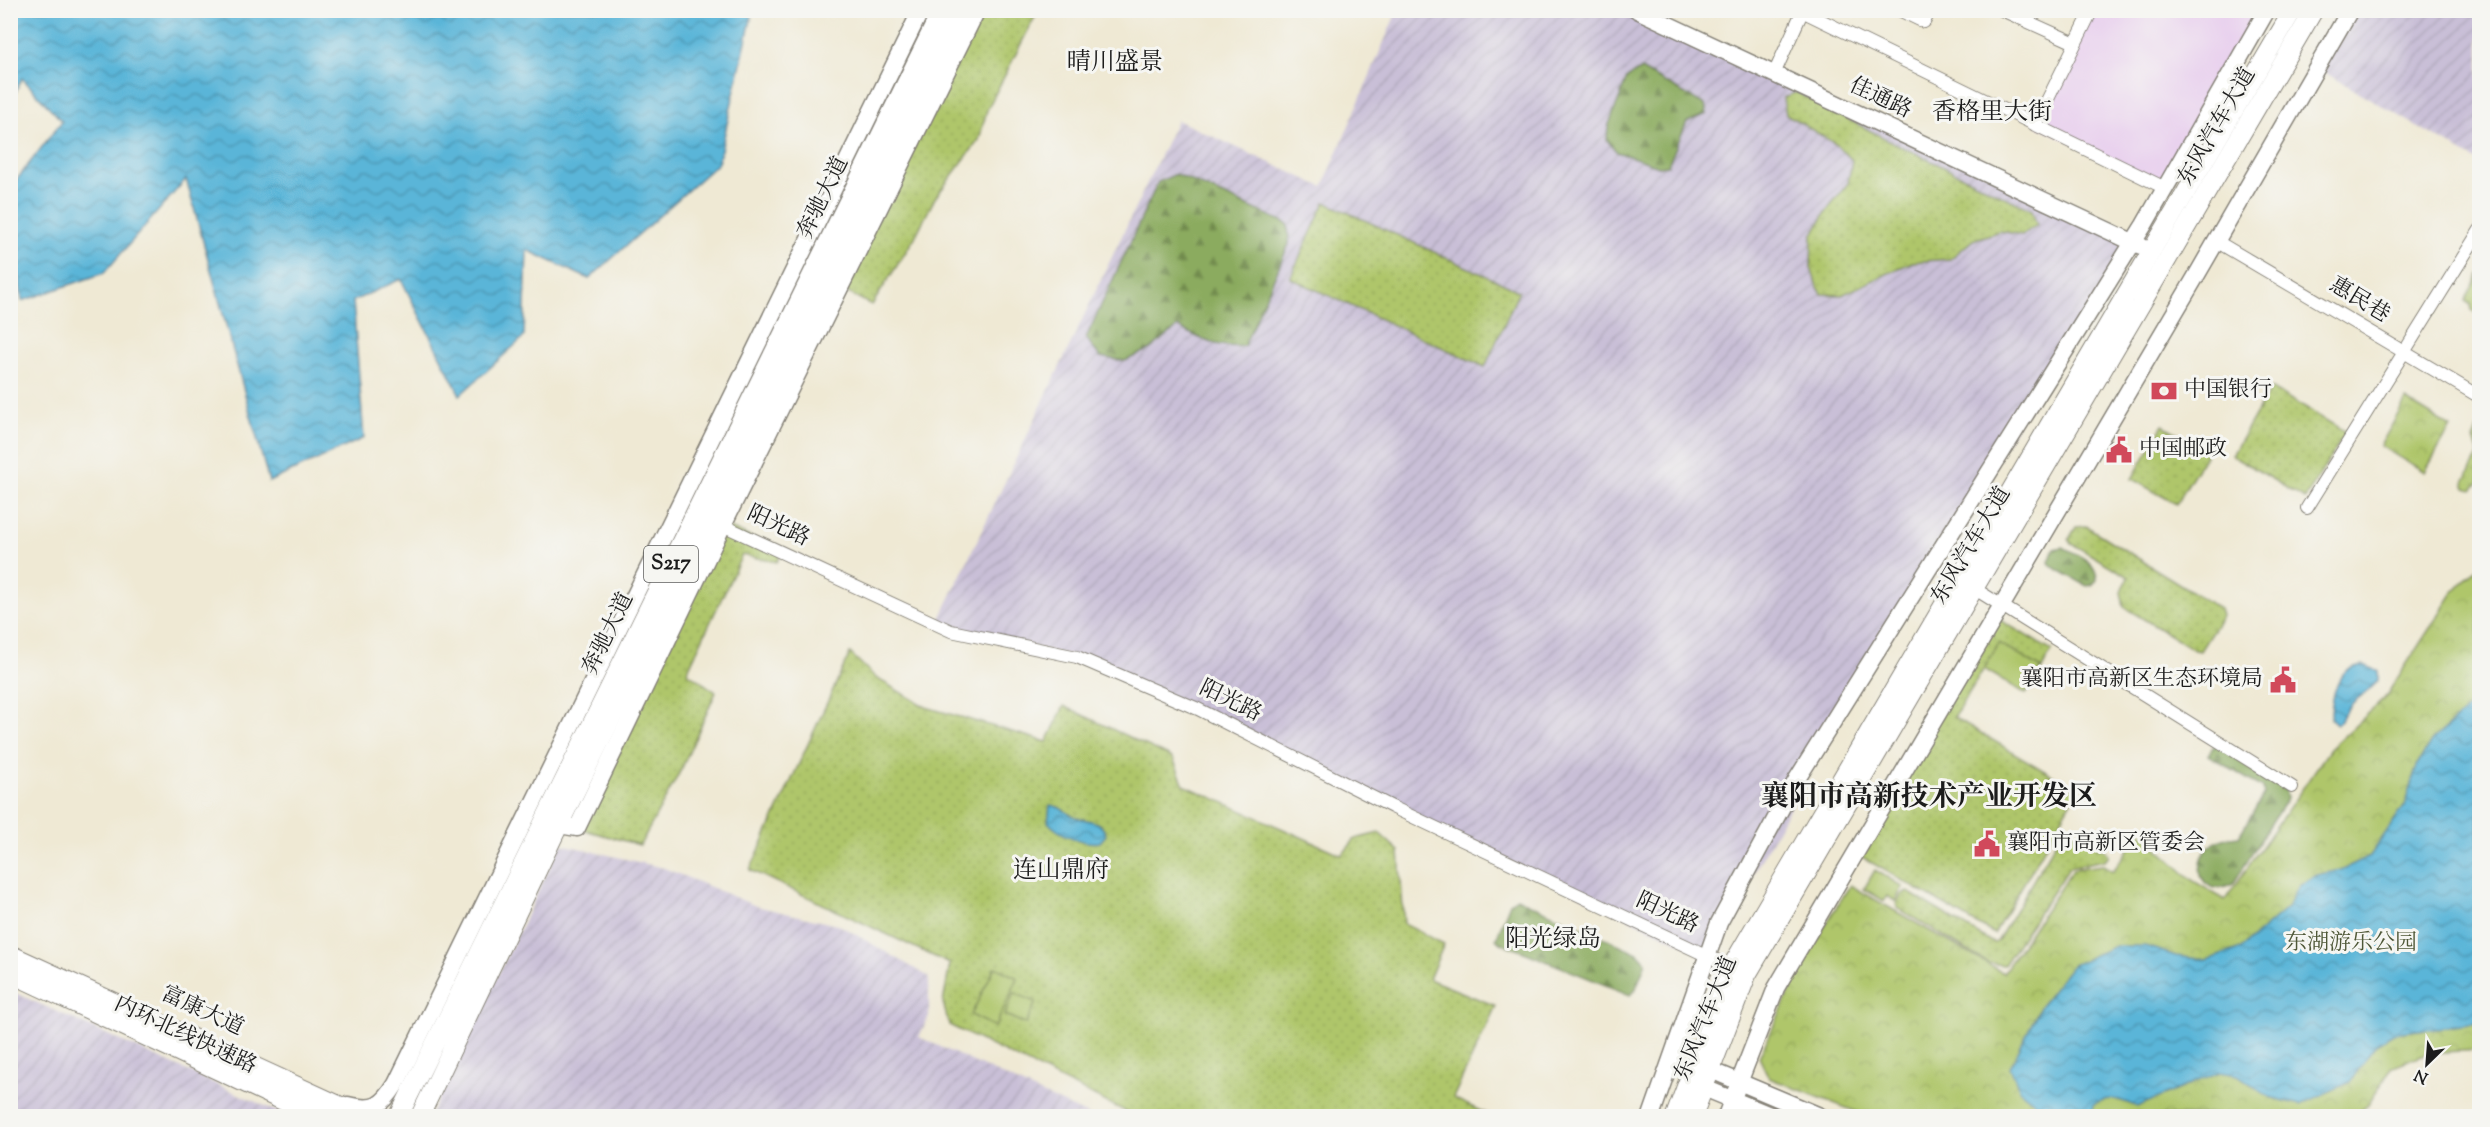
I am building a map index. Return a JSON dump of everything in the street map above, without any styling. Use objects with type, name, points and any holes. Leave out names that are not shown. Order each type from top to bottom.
[{"type":"highway","points":[[10,942],[24,948],[55,971]]},
{"type":"highway","name":"内环北线快速路","points":[[10,956],[353,1111]]},
{"type":"highway","name":"内环北线快速路","points":[[10,967],[328,1116]]},
{"type":"main road","name":"奔驰大道","points":[[399,1116],[623,640],[709,518],[942,10]]},
{"type":"main road","name":"奔驰大道","points":[[420,1116],[709,518],[961,10]]},
{"type":"main road","name":"东风汽车大道","points":[[1675,1116],[1696,1084],[1747,975],[1975,589],[2161,256],[2293,10]]},
{"type":"main road","name":"东风汽车大道","points":[[1703,1067],[1731,967],[2161,256],[2314,10]]},
{"type":"main road","name":"富康大道","points":[[10,950],[353,1111],[374,1116]]},
{"type":"main road","name":"富康大道","points":[[10,973],[315,1116]]},
{"type":"main road","name":"东风汽车大道","points":[[1694,1116],[1696,1084]]},
{"type":"street","points":[[353,1111],[373,1108],[387,1099],[396,1084],[623,640],[921,10]]},
{"type":"street","points":[[709,518],[977,10]]},
{"type":"street","name":"佳通路","points":[[1637,10],[2161,256]]},
{"type":"street","points":[[1899,10],[1924,22],[1930,10]]},
{"type":"street","points":[[2002,10],[2075,43]]},
{"type":"street","points":[[2035,125],[2092,10]]},
{"type":"street","points":[[1651,1116],[1719,923],[1797,779],[2133,242],[2267,10]]},
{"type":"street","points":[[1726,1116],[1776,988],[2350,10]]},
{"type":"street","points":[[1774,74],[1802,11],[2165,188]]},
{"type":"street","points":[[2307,508],[2480,230]]},
{"type":"street","name":"惠民巷","points":[[2216,241],[2480,397]]},
{"type":"street","name":"阳光路","points":[[709,518],[951,631],[1077,657],[1198,709],[1392,807],[1731,967]]},
{"type":"street","points":[[1975,589],[2292,787]]},
{"type":"street","points":[[1703,1067],[1820,1116]]},
{"type":"street","points":[[1696,1084],[1772,1116]]},
{"type":"shaded area","points":[[1397,11],[1637,11],[2133,242],[1885,635],[1708,956],[1077,657],[937,625],[1177,120],[1323,187]]},
{"type":"shaded area","points":[[2092,11],[2267,11],[2165,188],[2035,125]]},
{"type":"shaded area","points":[[2350,11],[2479,11],[2479,162],[2317,68]]},
{"type":"shaded area","points":[[561,844],[664,868],[756,906],[841,926],[929,977],[929,1016],[919,1037],[1090,1116],[430,1116]]},
{"type":"shaded area","points":[[11,991],[287,1116],[11,1116]]},
{"type":"green space","points":[[975,11],[1038,11],[987,110],[979,140],[935,198],[914,239],[872,305],[840,289]]},
{"type":"green space","points":[[1641,69],[1705,105],[1707,114],[1687,122],[1668,165],[1659,166],[1617,152],[1607,140],[1608,127],[1627,78]]},
{"type":"green space","points":[[1796,92],[2032,210],[2037,225],[2022,235],[2000,231],[1973,240],[1950,259],[1912,262],[1842,295],[1822,294],[1811,267],[1812,236],[1829,207],[1848,183],[1852,160],[1837,145],[1786,114],[1783,98]]},
{"type":"green space","points":[[1176,174],[1288,224],[1289,244],[1244,346],[1218,344],[1178,327],[1150,349],[1125,361],[1100,357],[1086,338],[1158,182]]},
{"type":"green space","points":[[1325,202],[1519,291],[1485,367],[1290,278]]},
{"type":"green space","points":[[2479,274],[2480,315],[2472,310],[2471,305],[2465,301]]},
{"type":"green space","points":[[2271,388],[2346,432],[2305,499],[2232,455]]},
{"type":"green space","points":[[2406,400],[2451,427],[2425,472],[2380,446]]},
{"type":"green space","points":[[2479,423],[2479,454],[2474,439]]},
{"type":"green space","points":[[2163,425],[2208,451],[2176,504],[2132,479]]},
{"type":"green space","points":[[2479,454],[2479,482],[2472,490],[2466,488],[2464,482]]},
{"type":"green space","points":[[723,525],[782,551],[777,562],[742,555],[687,672],[716,692],[682,768],[640,845],[577,828]]},
{"type":"green space","points":[[2086,526],[2220,609],[2222,616],[2200,651],[2194,650],[2124,607],[2121,592],[2129,577],[2072,544],[2069,539],[2076,527]]},
{"type":"green space","points":[[2063,547],[2085,559],[2094,568],[2097,580],[2092,585],[2087,586],[2051,566],[2049,562],[2054,549]]},
{"type":"green space","name":"东湖游乐公园","points":[[2479,565],[2479,1050],[2427,1053],[2393,1066],[2368,1105],[2354,1116],[2210,1114],[2194,1116],[1867,1116],[1769,1078],[1759,1057],[1808,953],[1850,885],[2003,973],[2073,869],[2103,865],[2113,871],[2140,832],[2192,880],[2225,900],[2330,749],[2384,699],[2452,594]]},
{"type":"green space","points":[[1995,617],[2052,651],[2042,669],[1999,644],[1954,717],[2078,791],[1994,934],[1855,853]]},
{"type":"green space","points":[[1999,643],[2042,669],[2026,694],[1984,669]]},
{"type":"green space","points":[[850,653],[876,678],[926,707],[1047,742],[1064,706],[1173,758],[1184,785],[1342,855],[1355,839],[1379,833],[1399,851],[1404,924],[1444,944],[1429,979],[1496,1006],[1453,1098],[1491,1116],[1135,1116],[949,1025],[943,1003],[950,964],[750,870]]},
{"type":"green space","points":[[2217,745],[2285,786],[2287,798],[2233,884],[2219,888],[2209,886],[2203,879],[2200,869],[2203,858],[2210,847],[2222,839],[2239,836],[2264,794],[2262,788],[2208,755]]},
{"type":"green space","points":[[2069,830],[2106,851],[2109,855],[2105,860],[2069,867],[2004,965],[1988,963],[1897,908],[1896,903],[1902,894],[1908,892],[1993,943],[1997,942],[2061,833]]},
{"type":"green space","points":[[1875,870],[1903,887],[1895,901],[1887,896],[1884,901],[1864,889]]},
{"type":"green space","points":[[1517,898],[1638,953],[1646,962],[1635,991],[1630,995],[1499,942],[1496,939],[1510,903]]},
{"type":"green space","points":[[995,967],[1018,978],[995,1027],[971,1015]]},
{"type":"green space","points":[[1014,993],[1036,1002],[1026,1024],[1005,1015]]},
{"type":"water","points":[[11,10],[753,11],[718,163],[589,279],[527,250],[524,337],[460,395],[401,279],[353,301],[364,438],[269,482],[186,179],[104,273],[22,301],[11,215],[11,187],[62,121],[22,78],[11,102]]},
{"type":"water","points":[[2364,665],[2378,671],[2378,681],[2347,708],[2341,721],[2337,724],[2331,719],[2337,684],[2349,669]]},
{"type":"water","points":[[2479,699],[2479,1023],[2393,1033],[2376,1044],[2350,1082],[2300,1105],[2269,1097],[2238,1075],[2219,1072],[2137,1107],[2116,1100],[2100,1101],[2094,1104],[2092,1116],[2052,1116],[2020,1091],[2010,1067],[2041,1005],[2072,965],[2115,946],[2145,946],[2176,956],[2207,960],[2241,948],[2287,908],[2299,886],[2316,875],[2341,870],[2370,856],[2404,806],[2418,763],[2432,740]]},
{"type":"water","points":[[1050,805],[1075,817],[1098,824],[1106,835],[1100,842],[1087,842],[1065,834],[1048,822]]},
{"type":"place","name":"中国银行","points":[[2164,391]]},
{"type":"place","name":"中国邮政","points":[[2119,450]]},
{"type":"place","name":"襄阳市高新区生态环境局","points":[[2283,680]]},
{"type":"place","name":"襄阳市高新区管委会","points":[[1987,844]]},
{"type":"district","name":"晴川盛景","points":[[1115,63]]},
{"type":"district","name":"香格里大街","points":[[1992,113]]},
{"type":"district","name":"襄阳市高新技术产业开发区","points":[[1929,798]]},
{"type":"district","name":"连山鼎府","points":[[1061,871]]},
{"type":"district","name":"阳光绿岛","points":[[1553,940]]}]
